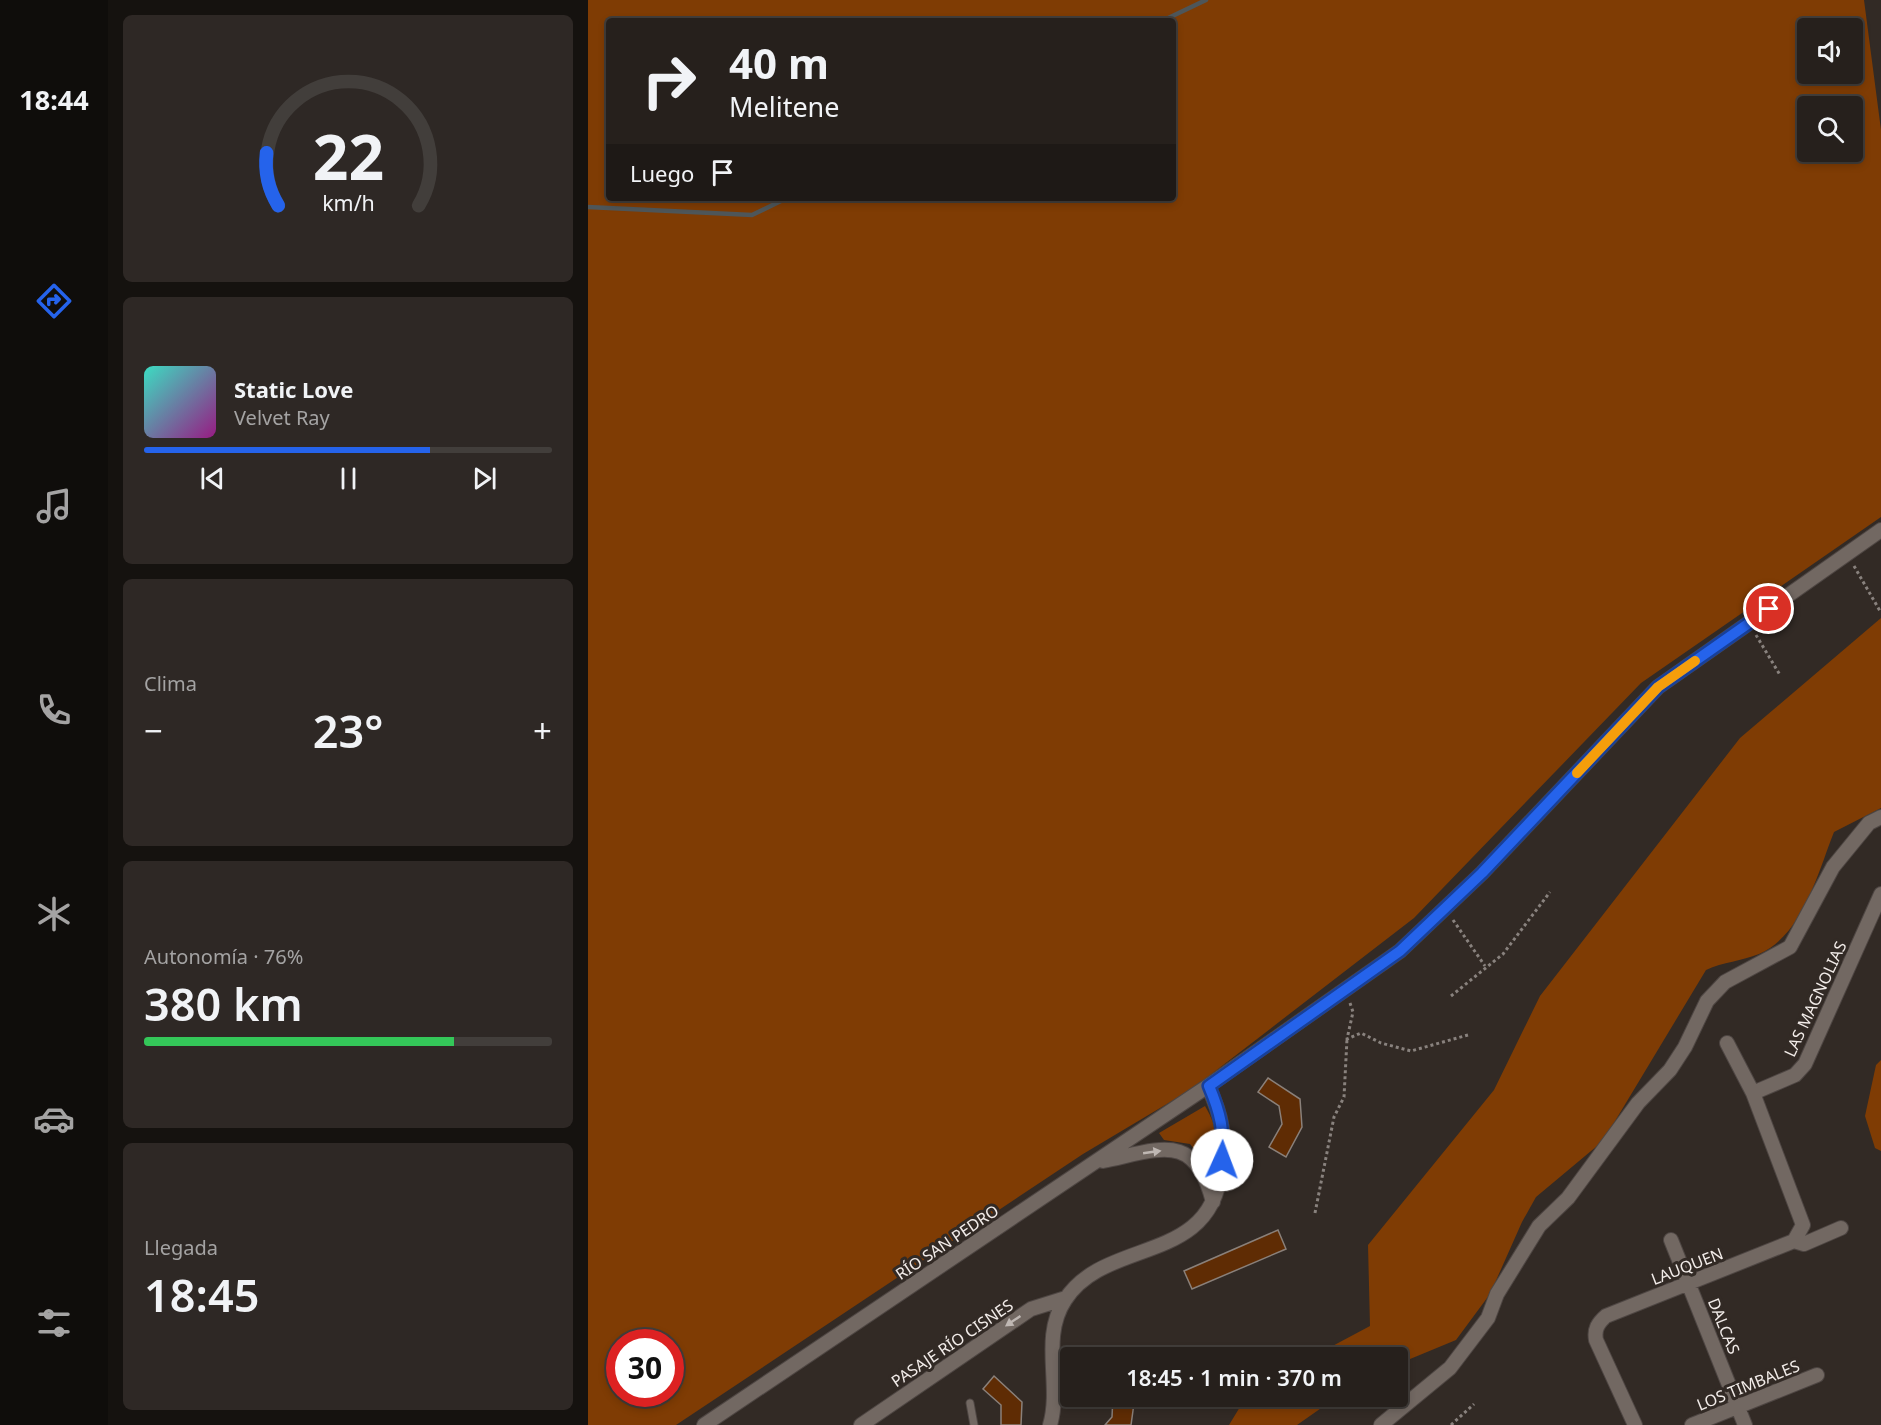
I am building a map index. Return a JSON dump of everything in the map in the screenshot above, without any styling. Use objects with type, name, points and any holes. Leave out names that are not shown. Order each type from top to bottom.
[{"type":"street","name":"RÍO SAN PEDRO","points":[[704,1425],[1209,1086],[1344,988],[1400,951],[1482,873],[1658,687],[1881,530]]},
{"type":"street","points":[[1381,1425],[1450,1368],[1488,1318],[1497,1294],[1539,1226],[1568,1198],[1638,1103],[1670,1070],[1685,1047],[1707,1001],[1725,982],[1790,947],[1833,867],[1869,823],[1881,817]]},
{"type":"street","name":"LAS MAGNOLIAS","points":[[1753,1093],[1795,1076],[1805,1064],[1881,894]]},
{"type":"street","points":[[1727,1043],[1753,1093],[1803,1225],[1794,1241]]},
{"type":"street","points":[[1050,1425],[1054,1409],[1052,1332],[1066,1298],[1090,1276],[1198,1225],[1213,1202],[1220,1182],[1225,1139],[1220,1113],[1209,1086]]},
{"type":"street","points":[[1095,1162],[1155,1150],[1175,1150],[1189,1155],[1201,1168],[1213,1202]]},
{"type":"street","name":"LAUQUEN","points":[[1635,1425],[1596,1340],[1596,1328],[1606,1316],[1794,1241],[1804,1244],[1841,1228]]},
{"type":"street","name":"DALCAS","points":[[1671,1240],[1745,1425]]},
{"type":"street","name":"PASAJE RÍO CISNES","points":[[861,1425],[1031,1309],[1066,1298]]},
{"type":"street","name":"LOS TIMBALES","points":[[1692,1425],[1817,1375]]},
{"type":"lane","points":[[970,1403],[974,1425]]},
{"type":"path","points":[[1847,554],[1880,611]]},
{"type":"path","points":[[1749,623],[1780,675]]},
{"type":"path","points":[[1451,996],[1485,966],[1503,954],[1550,892]]},
{"type":"path","points":[[1445,908],[1485,966]]},
{"type":"path","points":[[1315,1213],[1334,1117],[1344,1097],[1347,1039],[1353,1012],[1344,988]]},
{"type":"path","points":[[1347,1039],[1361,1033],[1380,1043],[1411,1051],[1468,1035]]},
{"type":"path","points":[[1451,1425],[1474,1404]]},
{"type":"shaded area","points":[[588,0],[1864,0],[1881,130],[1881,517],[1641,683],[1414,918],[1192,1089],[1083,1154],[676,1425],[588,1425]]},
{"type":"shaded area","points":[[1881,618],[1881,808],[1834,832],[1807,901],[1787,933],[1774,945],[1759,954],[1706,970],[1603,1141],[1536,1197],[1522,1222],[1490,1294],[1456,1340],[1408,1360],[1408,1347],[1331,1347],[1370,1326],[1368,1245],[1494,1090],[1540,996],[1740,738]]},
{"type":"shaded area","points":[[1881,1060],[1881,1151],[1875,1148],[1865,1116],[1876,1065]]},
{"type":"shaded area","points":[[1205,1106],[1213,1122],[1216,1136],[1216,1144],[1208,1166],[1190,1144],[1164,1140],[1159,1133]]},
{"type":"shaded area","points":[[1240,1407],[1323,1407],[1297,1425],[1229,1425]]},
{"type":"building","points":[[1268,1078],[1300,1099],[1302,1127],[1286,1157],[1269,1147],[1282,1124],[1279,1106],[1258,1092]]},
{"type":"building","points":[[1278,1230],[1286,1249],[1192,1289],[1184,1271]]},
{"type":"building","points":[[994,1376],[1022,1402],[1021,1425],[1001,1425],[1001,1405],[983,1389]]},
{"type":"building","points":[[1112,1407],[1133,1407],[1131,1425],[1105,1425],[1112,1417]]},
{"type":"waterway","points":[[1168,18],[1206,0]]},
{"type":"waterway","points":[[588,207],[752,215],[781,201]]},
{"type":"slow traffic","points":[[1577,773],[1658,687],[1695,661]]},
{"type":"route","points":[[1222,1160],[1225,1139],[1220,1113],[1209,1086],[1344,988],[1400,951],[1482,873],[1658,687],[1769,609]]}]
